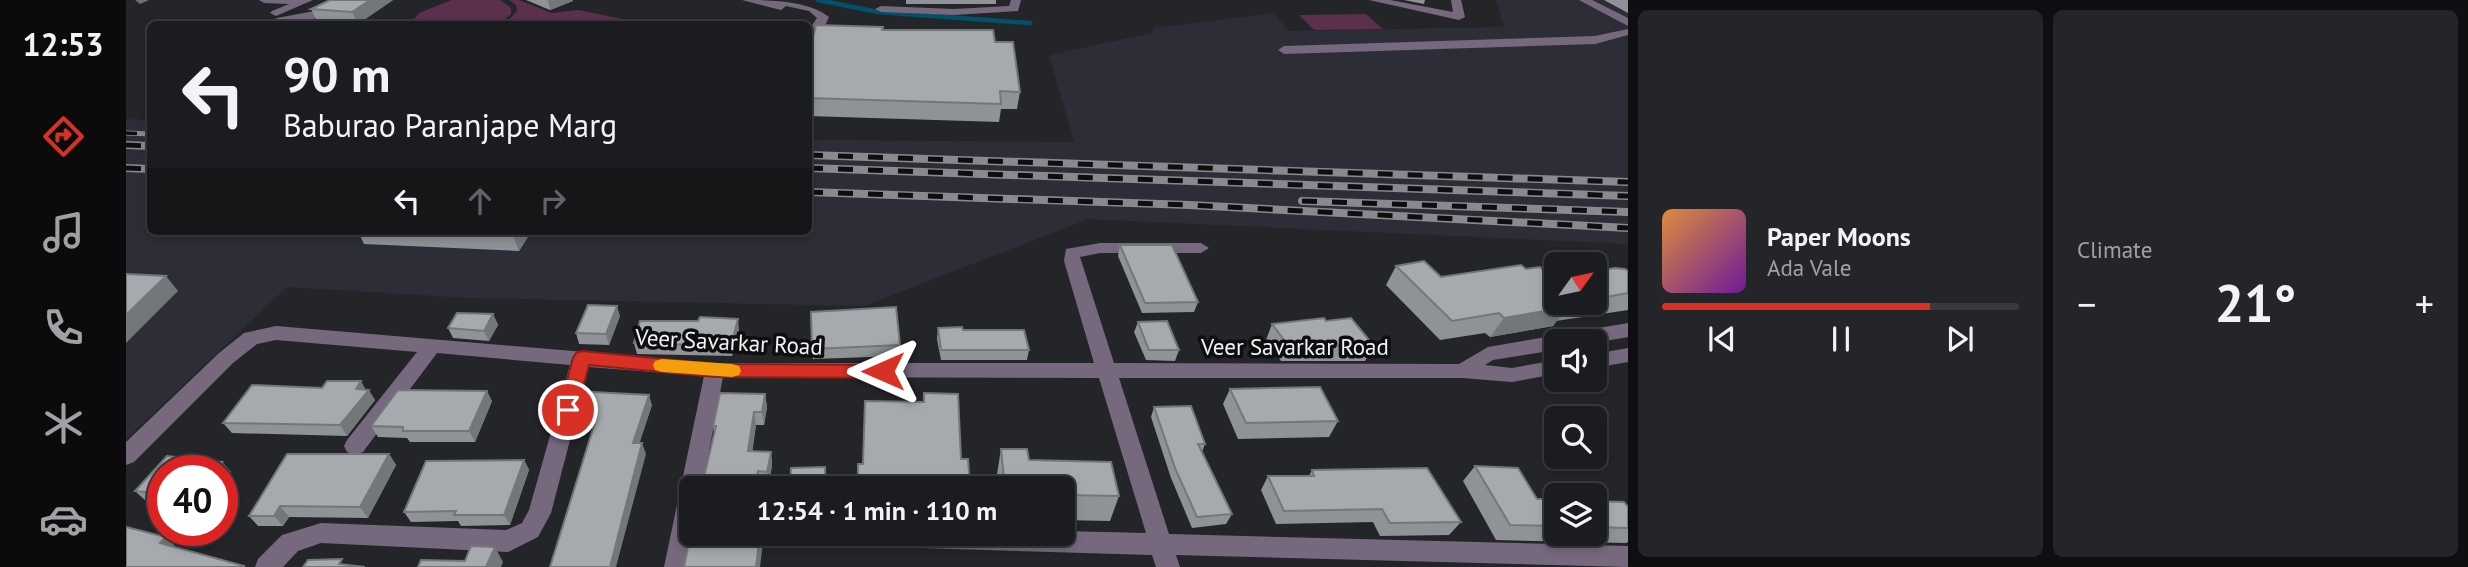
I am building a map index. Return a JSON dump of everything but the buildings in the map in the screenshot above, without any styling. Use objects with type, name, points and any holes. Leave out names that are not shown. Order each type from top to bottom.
[{"type":"street","points":[[264,0],[307,1]]},
{"type":"street","points":[[266,21],[323,13],[345,0]]},
{"type":"street","points":[[747,0],[819,13]]},
{"type":"street","points":[[772,0],[814,8],[823,21],[812,33]]},
{"type":"street","points":[[881,9],[894,5],[954,12],[1014,9],[1016,0]]},
{"type":"street","points":[[1374,0],[1459,17],[1456,0]]},
{"type":"street","points":[[1584,0],[1628,23]]},
{"type":"street","points":[[266,21],[307,1]]},
{"type":"street","points":[[1284,50],[1595,40],[1628,32]]},
{"type":"street","points":[[1168,567],[1106,373],[1072,261],[1072,253],[1100,248],[1202,248]]},
{"type":"street","points":[[1607,334],[1628,330]]},
{"type":"street","name":"Veer Savarkar Road","points":[[126,456],[226,358],[251,338],[276,333],[715,370],[1106,373],[1463,371],[1513,375],[1544,369]]},
{"type":"street","points":[[1463,371],[1488,354],[1544,345]]},
{"type":"street","points":[[355,446],[432,346]]},
{"type":"street","points":[[1607,359],[1628,355]]},
{"type":"street","points":[[267,567],[290,543],[321,533],[508,541],[530,530],[540,513],[582,358]]},
{"type":"street","points":[[694,476],[715,370]]},
{"type":"street","points":[[1075,542],[1628,557]]},
{"type":"street","points":[[676,567],[680,546]]},
{"type":"shaded area","points":[[452,0],[500,0],[511,8],[511,14],[503,21],[412,21],[419,13]]},
{"type":"shaded area","points":[[509,0],[519,0],[552,13],[579,10],[632,21],[508,21],[517,11],[516,5]]},
{"type":"shaded area","points":[[1496,0],[1628,0],[1628,244],[1088,219],[864,306],[468,298],[287,287],[126,439],[126,119],[147,120],[147,235],[812,235],[812,140],[1074,142],[1049,55],[1152,33],[1154,28],[1274,13],[1289,31],[1504,27]]},
{"type":"shaded area","points":[[1366,14],[1383,29],[1314,30],[1299,15]]},
{"type":"waterway","points":[[818,0],[878,12],[1030,23]]},
{"type":"railway","points":[[126,133],[147,134]]},
{"type":"railway","points":[[126,145],[147,146]]},
{"type":"railway","points":[[812,155],[1628,182]]},
{"type":"railway","points":[[126,168],[147,169]]},
{"type":"railway","points":[[812,168],[1628,196]]},
{"type":"railway","points":[[812,192],[1189,205],[1628,228]]},
{"type":"railway","points":[[1302,201],[1628,212]]},
{"type":"slow traffic","points":[[662,365],[732,371]]},
{"type":"route","points":[[568,410],[582,358],[715,370],[883,371]]}]
